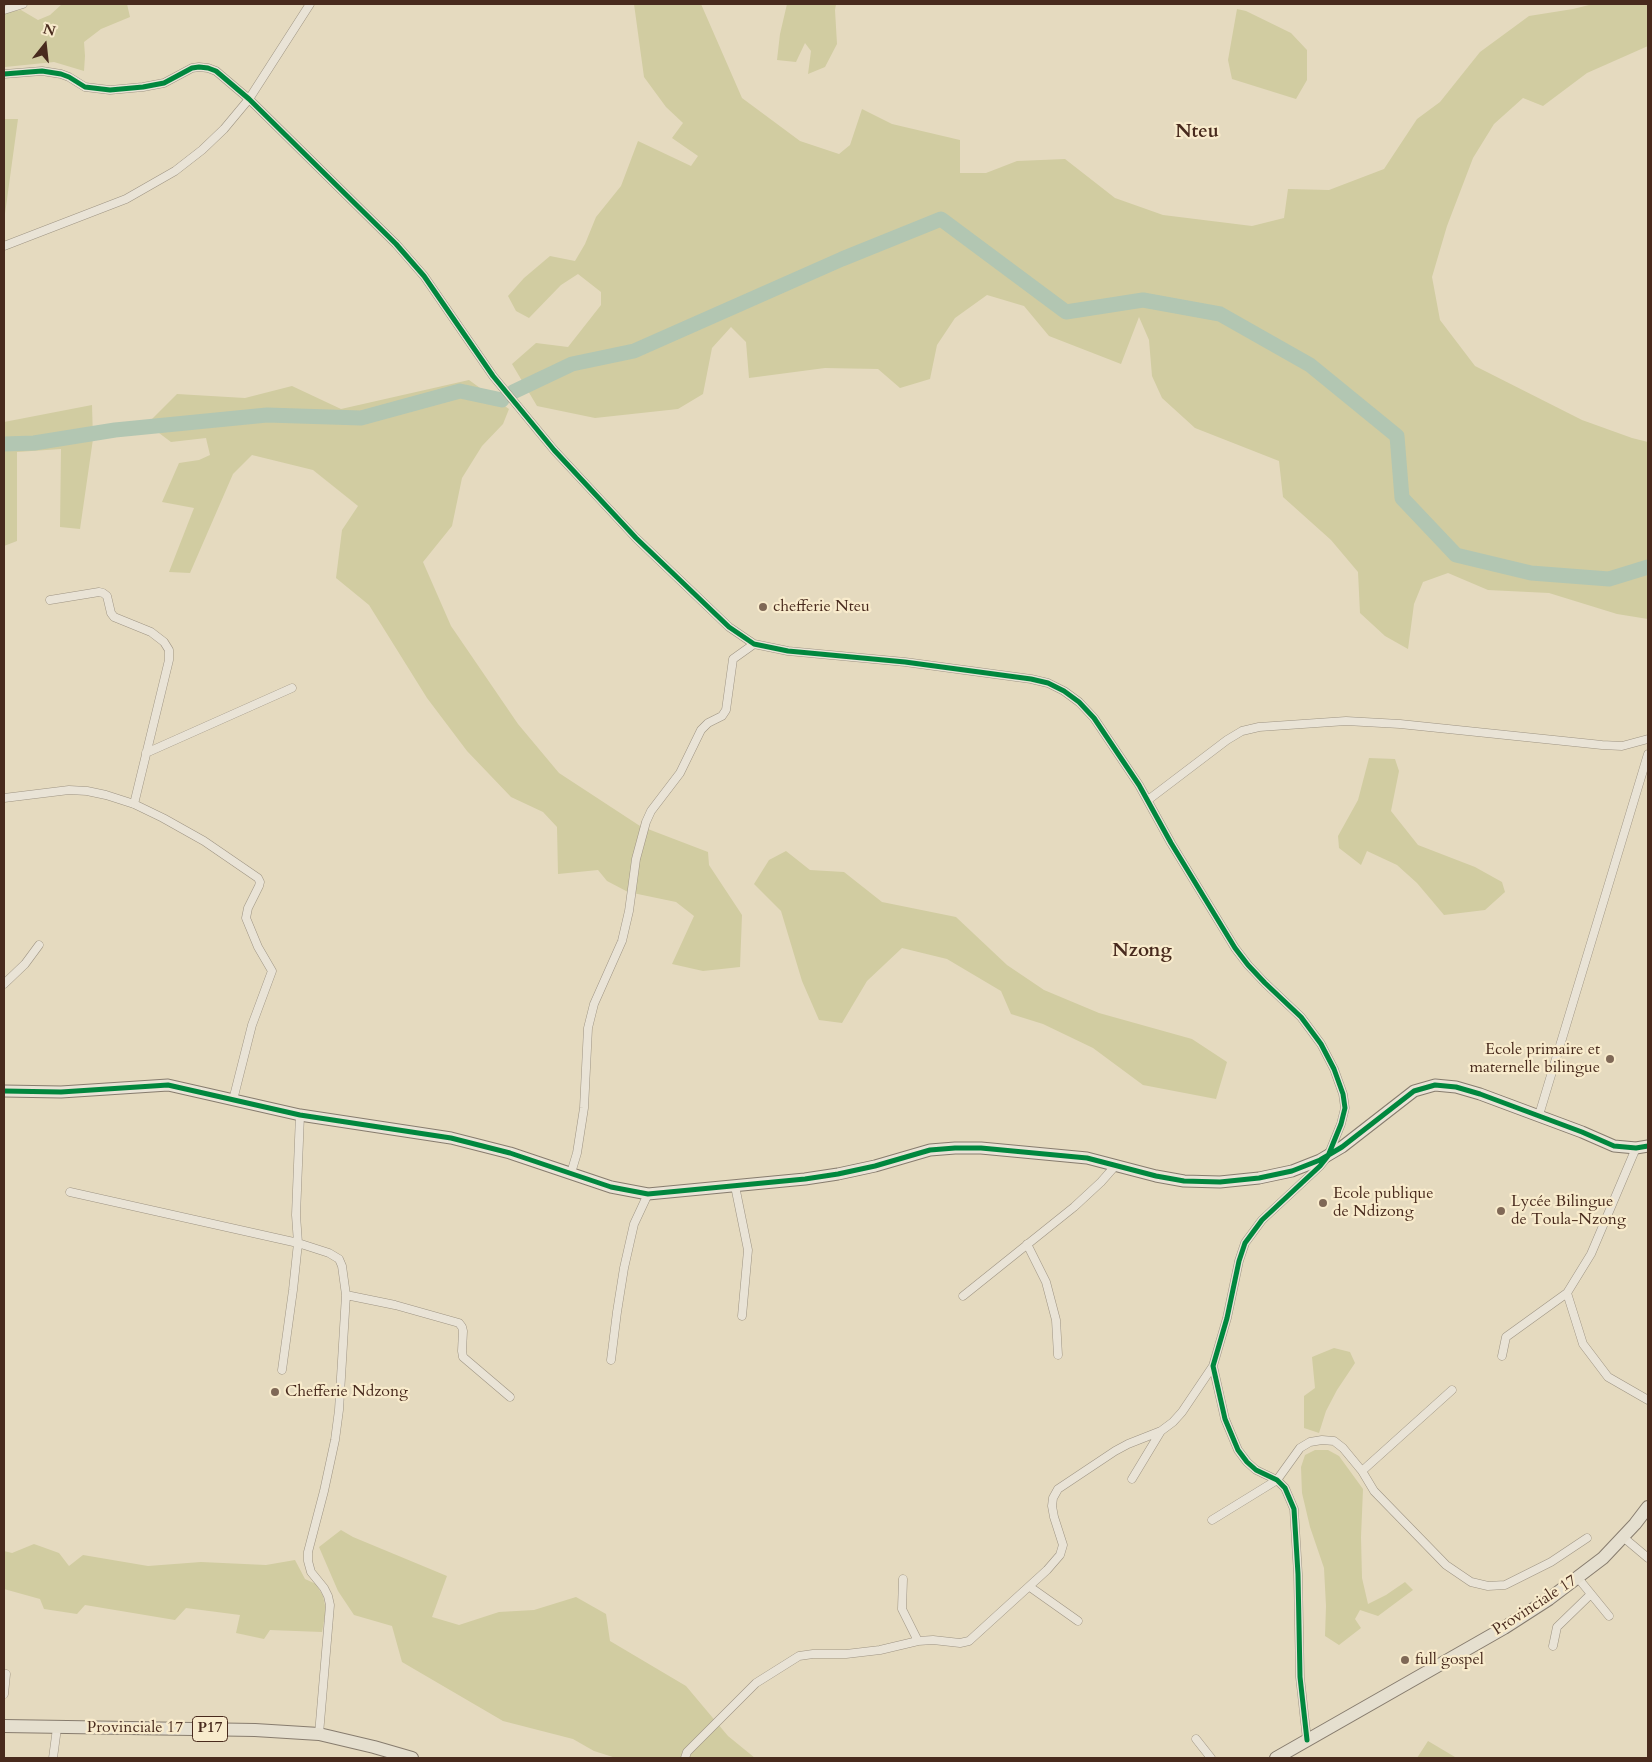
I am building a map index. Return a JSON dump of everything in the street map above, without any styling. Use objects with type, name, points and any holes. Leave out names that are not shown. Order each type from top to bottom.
[{"type":"main road","name":"Provinciale 17","points":[[1282,1757],[1307,1740],[1504,1628],[1578,1578],[1603,1558],[1648,1507]]},
{"type":"main road","name":"Provinciale 17","points":[[4,1726],[255,1730],[319,1734],[412,1758]]},
{"type":"street","points":[[4,10],[23,4]]},
{"type":"street","points":[[4,246],[126,199],[175,172],[219,134],[249,99],[310,4]]},
{"type":"street","points":[[4,74],[42,72],[61,74],[69,76],[85,87],[110,90],[164,83],[192,68],[208,68],[220,74],[249,99],[396,244],[424,276],[493,376],[560,457],[636,538],[707,607],[729,627],[754,644],[788,651],[958,668],[1031,679],[1064,691],[1079,702],[1094,718],[1148,800],[1171,843],[1235,948],[1259,977],[1301,1017],[1321,1044],[1334,1068],[1343,1094],[1345,1108],[1341,1124],[1328,1156],[1320,1166],[1262,1220],[1245,1243],[1213,1366],[1182,1412],[1161,1430],[1115,1450],[1058,1490],[1053,1498],[1052,1506],[1063,1545],[1060,1555],[1047,1570],[969,1641],[960,1643],[934,1640],[918,1641],[880,1650],[799,1656],[756,1683],[687,1752],[685,1758]]},
{"type":"street","points":[[50,600],[99,592],[103,593],[107,596],[114,618],[151,632],[164,642],[169,650],[169,660],[134,804]]},
{"type":"street","points":[[571,1173],[577,1153],[584,1108],[588,1028],[594,1004],[622,940],[636,859],[646,822],[651,811],[680,773],[700,730],[708,723],[722,716],[726,710],[733,659],[754,644]]},
{"type":"street","points":[[146,753],[292,688]]},
{"type":"street","points":[[1148,800],[1227,740],[1242,731],[1259,727],[1346,722],[1400,724],[1622,746],[1648,739]]},
{"type":"street","points":[[1539,1115],[1648,754]]},
{"type":"street","points":[[4,798],[69,790],[106,794],[134,804],[204,841],[258,878],[260,882],[248,908],[246,918],[258,946],[272,971],[252,1025],[233,1100]]},
{"type":"street","points":[[4,984],[26,964],[39,945]]},
{"type":"street","points":[[4,1091],[61,1092],[168,1085],[300,1114],[451,1138],[510,1153],[610,1187],[648,1194],[838,1174],[875,1166],[930,1150],[955,1148],[981,1148],[1067,1156],[1116,1164],[1156,1176],[1184,1181],[1220,1182],[1258,1178],[1292,1171],[1328,1156],[1414,1091],[1435,1085],[1456,1086],[1539,1115],[1614,1146],[1636,1148],[1648,1146]]},
{"type":"street","points":[[282,1370],[294,1290],[298,1243],[296,1215],[300,1114]]},
{"type":"street","points":[[1502,1356],[1506,1337],[1567,1293],[1591,1254],[1636,1148]]},
{"type":"street","points":[[963,1296],[1074,1207],[1101,1182],[1116,1164]]},
{"type":"street","points":[[735,1186],[748,1250],[742,1316]]},
{"type":"street","points":[[70,1192],[298,1243],[329,1253],[339,1259],[342,1266],[346,1295],[340,1410],[324,1491],[308,1552],[311,1572],[324,1588],[330,1605],[319,1734]]},
{"type":"street","points":[[611,1360],[626,1259],[634,1224],[648,1194]]},
{"type":"street","points":[[1027,1244],[1046,1282],[1056,1320],[1058,1355]]},
{"type":"street","points":[[1567,1293],[1583,1344],[1608,1377],[1648,1400]]},
{"type":"street","points":[[346,1295],[395,1305],[459,1323],[463,1332],[463,1357],[510,1397]]},
{"type":"street","points":[[1213,1366],[1226,1419],[1238,1450],[1256,1470],[1277,1480],[1285,1488],[1294,1509],[1298,1557],[1300,1677],[1307,1740]]},
{"type":"street","points":[[1362,1471],[1452,1390]]},
{"type":"street","points":[[1132,1479],[1161,1430]]},
{"type":"street","points":[[1212,1520],[1277,1480],[1300,1448],[1310,1442],[1322,1440],[1334,1442],[1343,1448],[1362,1471],[1374,1491],[1434,1554],[1456,1574],[1471,1582],[1488,1586],[1505,1585],[1551,1562],[1587,1538]]},
{"type":"street","points":[[1623,1537],[1648,1558]]},
{"type":"street","points":[[1578,1578],[1610,1616]]},
{"type":"street","points":[[903,1579],[902,1609],[918,1641]]},
{"type":"street","points":[[1030,1587],[1078,1621]]},
{"type":"street","points":[[1552,1646],[1557,1627],[1591,1594]]},
{"type":"street","points":[[4,1694],[6,1674]]},
{"type":"street","points":[[53,1758],[57,1728]]},
{"type":"street","points":[[1196,1739],[1211,1758]]},
{"type":"shaded area","points":[[62,4],[127,4],[130,17],[101,29],[84,42],[84,71],[54,62],[5,67],[4,13],[21,10],[38,20],[50,15]]},
{"type":"shaded area","points":[[634,4],[701,4],[742,98],[800,141],[839,154],[850,145],[862,109],[892,124],[960,140],[960,173],[986,173],[1017,161],[1065,159],[1115,198],[1163,215],[1252,226],[1284,218],[1288,189],[1329,190],[1384,169],[1417,119],[1440,102],[1480,52],[1529,16],[1593,4],[1648,4],[1648,46],[1587,73],[1543,106],[1523,98],[1494,124],[1473,158],[1447,226],[1432,277],[1440,320],[1475,366],[1582,420],[1648,442],[1648,619],[1617,614],[1549,593],[1488,590],[1448,573],[1423,582],[1414,604],[1408,649],[1385,636],[1360,613],[1358,572],[1331,540],[1283,497],[1279,461],[1195,428],[1162,398],[1152,376],[1149,340],[1139,317],[1121,364],[1049,336],[1024,306],[987,295],[955,318],[937,345],[930,379],[900,388],[878,369],[825,368],[749,378],[746,342],[731,327],[712,348],[703,394],[678,409],[595,418],[537,406],[512,364],[536,343],[568,347],[601,305],[601,292],[578,274],[561,285],[529,318],[516,311],[508,296],[524,278],[550,256],[575,261],[585,244],[596,217],[621,186],[638,141],[691,166],[698,156],[672,138],[683,123],[666,107],[644,77]]},
{"type":"shaded area","points":[[787,4],[836,4],[837,44],[825,67],[808,74],[811,51],[805,43],[796,62],[777,60],[780,34]]},
{"type":"shaded area","points":[[1237,9],[1246,11],[1291,33],[1307,50],[1307,80],[1296,99],[1232,79],[1228,60]]},
{"type":"shaded area","points":[[4,119],[18,119],[4,221]]},
{"type":"shaded area","points":[[469,380],[509,409],[503,424],[482,446],[462,478],[452,526],[423,562],[451,626],[518,724],[559,773],[640,826],[708,852],[709,865],[742,915],[740,967],[703,971],[672,964],[694,916],[676,902],[628,892],[607,881],[598,870],[558,874],[557,827],[543,812],[511,797],[467,751],[427,698],[369,605],[336,578],[342,530],[358,506],[313,470],[252,455],[233,474],[190,573],[169,572],[194,508],[162,502],[179,463],[199,460],[210,455],[206,438],[171,442],[147,424],[177,394],[245,398],[292,386],[341,409]]},
{"type":"shaded area","points":[[92,405],[93,439],[80,529],[60,527],[61,449],[17,452],[17,541],[4,546],[4,422]]},
{"type":"shaded area","points":[[1369,758],[1395,759],[1399,771],[1391,811],[1418,845],[1475,867],[1502,882],[1505,892],[1485,910],[1444,915],[1417,883],[1397,865],[1367,851],[1361,865],[1339,848],[1338,836],[1358,800]]},
{"type":"shaded area","points":[[786,851],[810,870],[844,872],[882,902],[956,917],[1007,965],[1044,990],[1099,1013],[1192,1039],[1227,1062],[1216,1099],[1143,1085],[1093,1048],[1043,1024],[1011,1014],[1001,991],[947,959],[902,948],[867,981],[842,1023],[819,1020],[802,981],[781,911],[754,884],[769,860]]},
{"type":"shaded area","points":[[1334,1348],[1350,1352],[1355,1363],[1326,1411],[1319,1433],[1304,1428],[1304,1396],[1315,1388],[1312,1357]]},
{"type":"shaded area","points":[[1315,1450],[1328,1450],[1339,1456],[1363,1489],[1362,1578],[1368,1604],[1405,1582],[1413,1590],[1378,1616],[1360,1610],[1355,1619],[1361,1628],[1339,1645],[1325,1636],[1324,1568],[1310,1527],[1302,1493],[1301,1467],[1305,1455]]},
{"type":"shaded area","points":[[341,1530],[353,1537],[447,1576],[432,1617],[459,1625],[499,1612],[534,1610],[576,1597],[606,1614],[610,1641],[686,1686],[728,1736],[755,1758],[616,1758],[594,1751],[573,1739],[503,1721],[402,1662],[392,1626],[354,1615],[338,1591],[319,1547]]},
{"type":"shaded area","points":[[34,1544],[59,1553],[69,1566],[83,1555],[148,1566],[201,1562],[266,1565],[295,1560],[305,1579],[316,1584],[323,1596],[326,1610],[322,1632],[270,1630],[264,1639],[236,1633],[240,1615],[186,1608],[175,1620],[85,1605],[77,1614],[44,1609],[40,1599],[4,1589],[4,1551],[12,1553]]},
{"type":"shaded area","points":[[1428,1741],[1455,1757],[1458,1758],[1417,1758]]},
{"type":"waterway","points":[[513,392],[572,364],[634,351],[842,259],[941,219],[1066,312],[1143,300],[1220,314],[1310,365],[1397,436],[1402,498],[1456,555],[1531,573],[1609,579],[1648,567]]},
{"type":"waterway","points":[[4,444],[34,443],[115,430],[267,415],[361,418],[460,391],[502,400]]},
{"type":"cycle path","points":[[4,74],[42,71],[61,74],[85,87],[110,90],[164,83],[192,68],[208,68],[216,71],[249,99],[396,244],[424,276],[493,376],[554,450],[636,538],[729,627],[754,644],[788,651],[905,662],[1048,683],[1064,691],[1079,702],[1094,718],[1139,785],[1171,843],[1235,948],[1265,983],[1301,1017],[1321,1044],[1334,1069],[1343,1094],[1345,1108],[1341,1124],[1328,1156],[1320,1166],[1262,1220],[1245,1243],[1213,1366],[1225,1419],[1238,1450],[1256,1470],[1277,1480],[1285,1488],[1294,1509],[1298,1574],[1300,1677],[1307,1740]]},
{"type":"cycle path","points":[[4,1091],[61,1092],[168,1085],[300,1115],[451,1138],[510,1153],[611,1187],[648,1194],[805,1179],[875,1166],[930,1150],[955,1148],[981,1148],[1087,1158],[1156,1176],[1184,1181],[1220,1182],[1259,1178],[1292,1171],[1320,1160],[1342,1147],[1414,1091],[1435,1085],[1456,1087],[1480,1094],[1614,1146],[1636,1148],[1648,1146]]},
{"type":"place","name":"chefferie Nteu","points":[[763,607]]},
{"type":"place","name":"Ecole primaire et maternelle bilingue","points":[[1610,1059]]},
{"type":"place","name":"Ecole publique de Ndizong","points":[[1323,1203]]},
{"type":"place","name":"Lycée Bilingue de Toula-Nzong","points":[[1501,1211]]},
{"type":"place","name":"Chefferie Ndzong","points":[[275,1392]]},
{"type":"place","name":"full gospel","points":[[1405,1660]]},
{"type":"district","name":"Nteu","points":[[1197,133]]},
{"type":"district","name":"Nzong","points":[[1142,952]]}]
